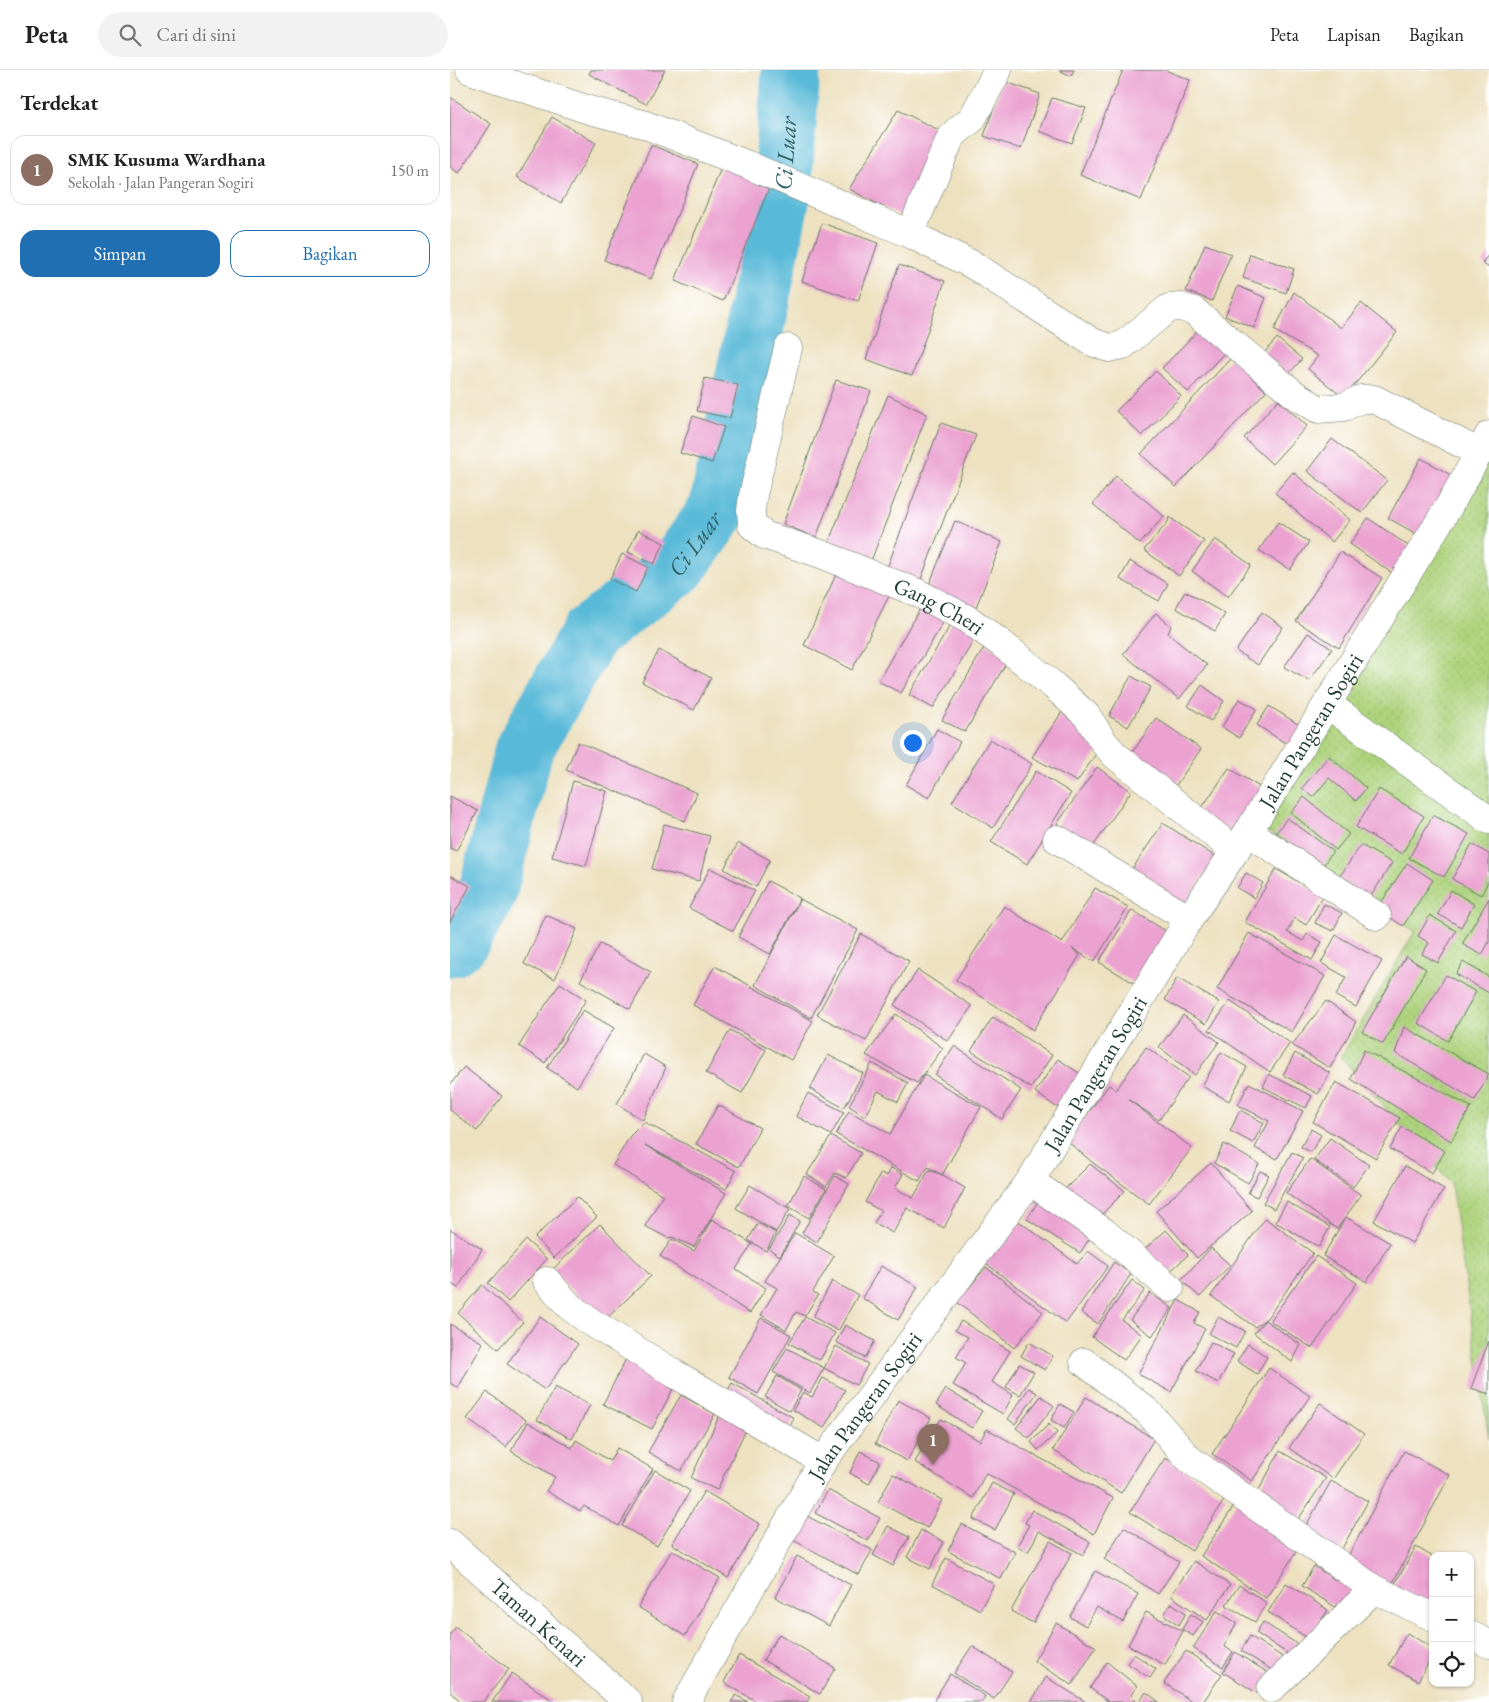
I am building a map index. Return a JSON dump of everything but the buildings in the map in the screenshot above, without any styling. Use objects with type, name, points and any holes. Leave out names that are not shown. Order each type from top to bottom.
[{"type":"street","points":[[470,70],[589,110],[643,124],[748,165],[910,234],[972,265],[1092,342],[1109,348],[1123,345],[1169,308],[1181,307],[1194,311],[1294,394],[1318,409],[1344,407],[1361,399],[1374,399],[1484,444]]},
{"type":"street","points":[[910,234],[950,139],[957,130],[972,119],[998,70]]},
{"type":"street","name":"Gang Cheri","points":[[788,348],[752,495],[752,524],[764,535],[821,554],[918,593],[969,620],[1054,686],[1087,716],[1105,744],[1115,755],[1241,841],[1377,916]]},
{"type":"street","name":"Jalan Pangeran Sogiri","points":[[686,1702],[823,1461],[1030,1180],[1189,919],[1241,841],[1327,704],[1444,514],[1484,444]]},
{"type":"street","points":[[1327,704],[1489,820]]},
{"type":"street","points":[[1058,840],[1189,919]]},
{"type":"street","points":[[1030,1180],[1104,1232],[1170,1288]]},
{"type":"street","points":[[546,1280],[570,1307],[591,1322],[823,1461]]},
{"type":"street","points":[[1084,1362],[1148,1412],[1190,1459],[1374,1589],[1429,1616]]},
{"type":"street","name":"Taman Kenari","points":[[450,1543],[628,1702]]},
{"type":"street","points":[[1272,1689],[1374,1589]]},
{"type":"street","points":[[1474,1638],[1489,1644]]},
{"type":"green space","points":[[1489,460],[1489,1439],[1451,1184],[1341,1057],[1415,931],[1379,910],[1249,818]]},
{"type":"waterway","name":"Ci Luar","points":[[450,948],[460,941],[487,894],[524,749],[590,633],[677,567],[718,510],[782,191],[791,70]]},
{"type":"place","name":"SMK Kusuma Wardhana","points":[[933,1465]]}]
